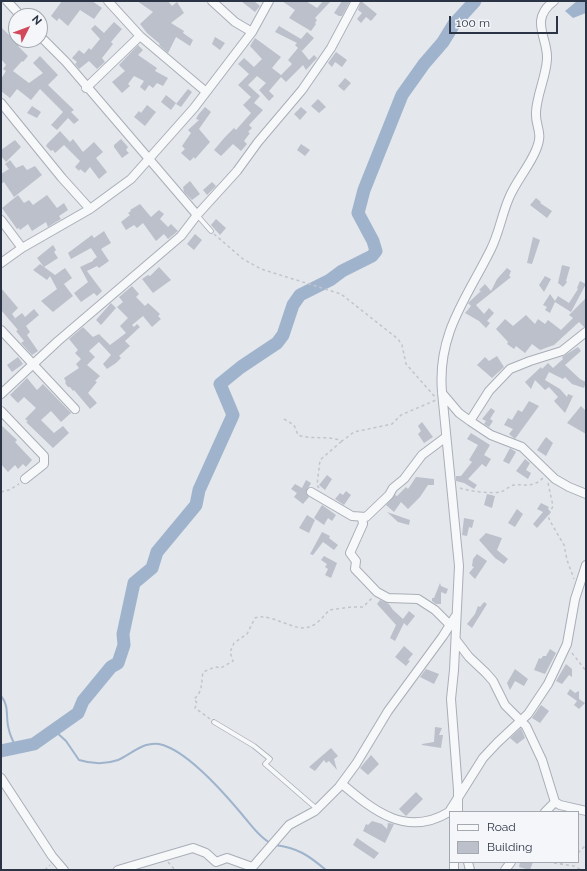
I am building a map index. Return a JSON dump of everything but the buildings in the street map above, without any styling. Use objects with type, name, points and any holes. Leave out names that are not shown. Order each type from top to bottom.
[{"type":"street","points":[[108,1],[140,36],[205,91]]},
{"type":"street","points":[[212,1],[235,22],[252,32]]},
{"type":"street","points":[[1,263],[22,248],[90,209],[117,191],[150,159],[186,117],[252,32],[269,1]]},
{"type":"street","points":[[1,394],[32,363],[182,236],[197,215],[237,171],[258,142],[302,90],[331,48],[356,1]]},
{"type":"street","points":[[458,811],[451,699],[456,640],[459,566],[442,392],[442,367],[451,326],[492,248],[509,198],[518,179],[531,159],[539,140],[540,132],[536,112],[544,80],[547,58],[541,22],[543,13],[554,1]]},
{"type":"street","points":[[86,88],[140,36]]},
{"type":"street","points":[[48,44],[66,62],[86,88],[150,159],[197,215]]},
{"type":"street","points":[[1,103],[62,178],[90,209]]},
{"type":"street","points":[[1,220],[22,248]]},
{"type":"street","points":[[1,330],[76,409]]},
{"type":"street","points":[[470,422],[489,391],[510,369],[562,351],[586,332]]},
{"type":"street","points":[[442,392],[459,413],[470,422],[491,435],[510,441],[522,447],[546,471],[569,488],[586,494]]},
{"type":"street","points":[[1,410],[44,456],[44,464],[25,479]]},
{"type":"street","points":[[311,492],[346,513],[362,518],[369,515],[389,495],[422,455],[446,437]]},
{"type":"street","points":[[362,518],[363,524],[350,554],[356,562],[356,568],[377,592],[388,598],[418,599],[435,610],[451,626]]},
{"type":"street","points":[[450,811],[475,770],[490,750],[522,721],[548,684],[567,644],[578,588],[586,565]]},
{"type":"street","points":[[118,870],[193,848],[206,853],[216,862],[227,858],[251,868],[289,825],[318,809],[342,784],[388,711],[451,626],[456,616]]},
{"type":"street","points":[[456,640],[469,657],[493,681],[505,705],[522,721],[529,731],[536,746],[555,802],[560,805],[586,811]]},
{"type":"street","points":[[1,778],[52,856],[64,870]]},
{"type":"street","points":[[342,784],[362,802],[390,819],[402,822],[424,821],[443,816],[449,812]]},
{"type":"street","points":[[545,811],[555,802]]},
{"type":"lane","points":[[197,215],[211,231]]},
{"type":"lane","points":[[214,722],[254,746],[270,759],[265,764],[318,809]]},
{"type":"path","points":[[211,231],[244,259],[260,269],[341,294],[398,339],[402,345],[406,364],[438,399],[401,415],[392,424],[354,432],[320,460],[317,485],[323,499]]},
{"type":"path","points":[[284,419],[294,425],[298,435],[306,438],[336,438],[342,441]]},
{"type":"path","points":[[451,486],[479,493],[500,493],[512,486],[525,486],[538,483],[546,471]]},
{"type":"path","points":[[546,471],[553,506],[548,516],[564,545],[569,567],[578,588]]},
{"type":"path","points":[[1,492],[17,486],[25,479]]},
{"type":"path","points":[[214,722],[195,708],[197,703],[194,699],[202,690],[200,685],[203,672],[215,666],[221,668],[233,661],[230,652],[232,648],[240,638],[247,634],[255,618],[266,617],[307,629],[319,622],[328,610],[351,607],[363,608],[377,592]]},
{"type":"path","points":[[567,644],[573,655],[586,671]]},
{"type":"path","points":[[165,857],[175,870]]},
{"type":"path","points":[[554,863],[574,866],[581,870]]},
{"type":"water","points":[[577,1],[586,1],[586,13],[573,18],[565,11]]},
{"type":"waterway","points":[[1,751],[34,744],[78,713],[83,701],[111,667],[118,663],[124,645],[123,634],[134,583],[152,568],[157,552],[196,505],[199,490],[233,415],[220,384],[241,367],[277,343],[283,335],[293,305],[300,295],[372,256],[376,251],[373,241],[358,213],[364,190],[402,95],[424,64],[443,42],[454,24],[475,1]]},
{"type":"waterway","points":[[1,696],[4,700],[6,708],[10,734],[16,748]]},
{"type":"waterway","points":[[54,730],[66,741],[79,760],[89,762],[113,762],[139,748],[150,744],[163,745],[174,750],[185,757],[207,776],[257,832],[271,843]]},
{"type":"waterway","points":[[275,845],[296,850],[314,860],[326,870]]}]
